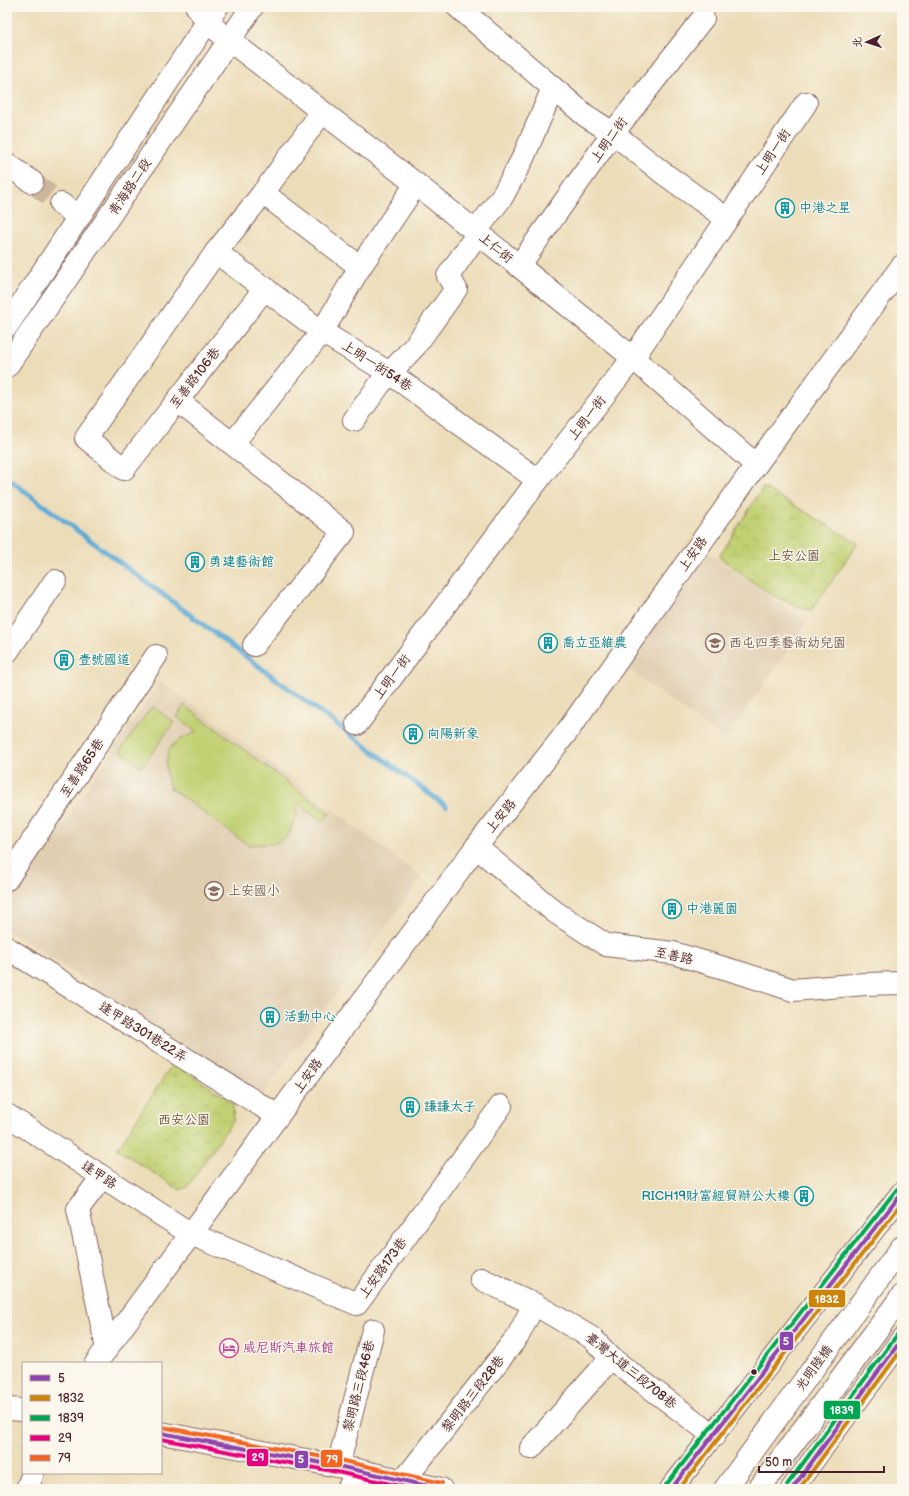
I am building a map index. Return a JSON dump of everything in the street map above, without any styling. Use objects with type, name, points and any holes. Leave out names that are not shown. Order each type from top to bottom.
[{"type":"street","name":"青海路二段","points":[[7,366],[252,7]]},
{"type":"street","points":[[458,7],[586,116],[613,133],[662,173],[727,219]]},
{"type":"street","name":"青海路二段","points":[[7,326],[79,217],[207,12]]},
{"type":"street","name":"上仁街","points":[[207,12],[229,40],[416,184],[519,266],[633,358],[756,465]]},
{"type":"street","name":"上明二街","points":[[519,266],[613,133],[703,18]]},
{"type":"street","points":[[354,420],[380,384],[391,374],[415,346],[456,289],[448,276],[478,233],[482,223],[502,197],[520,164],[553,88]]},
{"type":"street","name":"上明一街","points":[[357,724],[538,480],[633,358],[806,103]]},
{"type":"street","points":[[216,252],[263,193],[322,112]]},
{"type":"street","points":[[7,164],[32,182]]},
{"type":"street","points":[[233,443],[322,332],[360,267],[416,184]]},
{"type":"street","points":[[263,193],[360,267]]},
{"type":"street","points":[[61,204],[79,217]]},
{"type":"street","name":"上明一街54巷","points":[[216,252],[322,332],[391,374],[538,480]]},
{"type":"street","name":"至善路106巷","points":[[216,252],[86,438],[124,469],[265,288]]},
{"type":"street","name":"上安路","points":[[102,1356],[476,847],[566,733],[756,465],[902,266]]},
{"type":"street","points":[[178,401],[344,532],[254,645]]},
{"type":"street","points":[[7,652],[55,581]]},
{"type":"street","name":"至善路65巷","points":[[7,880],[156,656]]},
{"type":"street","name":"至善路","points":[[476,847],[554,912],[606,945],[673,953],[794,990],[865,984],[902,983]]},
{"type":"street","name":"逢甲路301巷22弄","points":[[7,948],[278,1116]]},
{"type":"street","name":"上安路173巷","points":[[192,1234],[358,1304],[501,1106]]},
{"type":"street","name":"逢甲路","points":[[7,1115],[192,1234]]},
{"type":"street","points":[[102,1177],[78,1209],[102,1356]]},
{"type":"street","points":[[672,1489],[902,1193]]},
{"type":"street","name":"光明陸橋","points":[[725,1489],[902,1247]]},
{"type":"street","name":"臺灣大道三段708巷","points":[[482,1279],[534,1304],[592,1338],[611,1358],[714,1436]]},
{"type":"street","points":[[759,1489],[902,1296]]},
{"type":"street","name":"黎明路三段28巷","points":[[404,1480],[518,1336],[534,1304]]},
{"type":"street","name":"黎明路三段46巷","points":[[348,1489],[348,1468],[373,1330]]},
{"type":"street","points":[[792,1489],[902,1339]]},
{"type":"street","points":[[531,1448],[611,1358]]},
{"type":"street","points":[[7,1408],[22,1410]]},
{"type":"street","points":[[162,1433],[348,1468],[441,1489]]},
{"type":"street","points":[[27,1489],[33,1474]]},
{"type":"shaded area","name":"西屯四季藝術幼兒園","points":[[703,549],[808,622],[724,740],[621,664]]},
{"type":"shaded area","name":"上安國小","points":[[161,681],[422,877],[262,1095],[7,930],[7,904]]},
{"type":"green space","name":"上安公園","points":[[763,487],[858,543],[811,611],[773,596],[719,557]]},
{"type":"green space","points":[[184,705],[330,814],[321,822],[296,802],[297,813],[289,834],[282,840],[272,844],[248,845],[170,788],[166,766],[169,750],[178,741],[196,732],[177,717]]},
{"type":"green space","points":[[152,706],[174,722],[142,767],[120,751]]},
{"type":"green space","name":"西安公園","points":[[173,1063],[233,1102],[234,1119],[187,1187],[180,1190],[117,1149]]},
{"type":"waterway","points":[[7,478],[446,806]]},
{"type":"tunnel","points":[[32,182],[61,204]]},
{"type":"transit line","name":"1839","points":[[666,1485],[897,1189]]},
{"type":"transit line","name":"5","points":[[671,1489],[902,1193]]},
{"type":"transit line","name":"1832","points":[[679,1489],[902,1203]]},
{"type":"transit line","name":"1839","points":[[787,1485],[897,1335]]},
{"type":"transit line","name":"5","points":[[792,1489],[902,1339]]},
{"type":"transit line","name":"1832","points":[[799,1489],[902,1349]]},
{"type":"transit line","name":"79","points":[[162,1427],[339,1460],[442,1483]]},
{"type":"transit line","name":"5","points":[[162,1433],[338,1466],[441,1489]]},
{"type":"transit line","name":"29","points":[[162,1439],[337,1472],[413,1489]]},
{"type":"place","name":"中港之星","points":[[785,208]]},
{"type":"place","name":"勇建藝術館","points":[[195,562]]},
{"type":"place","name":"喬立亞維農","points":[[548,643]]},
{"type":"place","name":"西屯四季藝術幼兒園","points":[[715,643]]},
{"type":"place","name":"壹號國道","points":[[64,660]]},
{"type":"place","name":"向陽新象","points":[[413,734]]},
{"type":"place","name":"上安國小","points":[[214,891]]},
{"type":"place","name":"中港麗園","points":[[672,909]]},
{"type":"place","name":"活動中心","points":[[270,1017]]},
{"type":"place","name":"謙謙太子","points":[[410,1107]]},
{"type":"place","name":"RICH19財富經貿辦公大樓","points":[[804,1196]]},
{"type":"place","name":"威尼斯汽車旅館","points":[[229,1348]]}]
